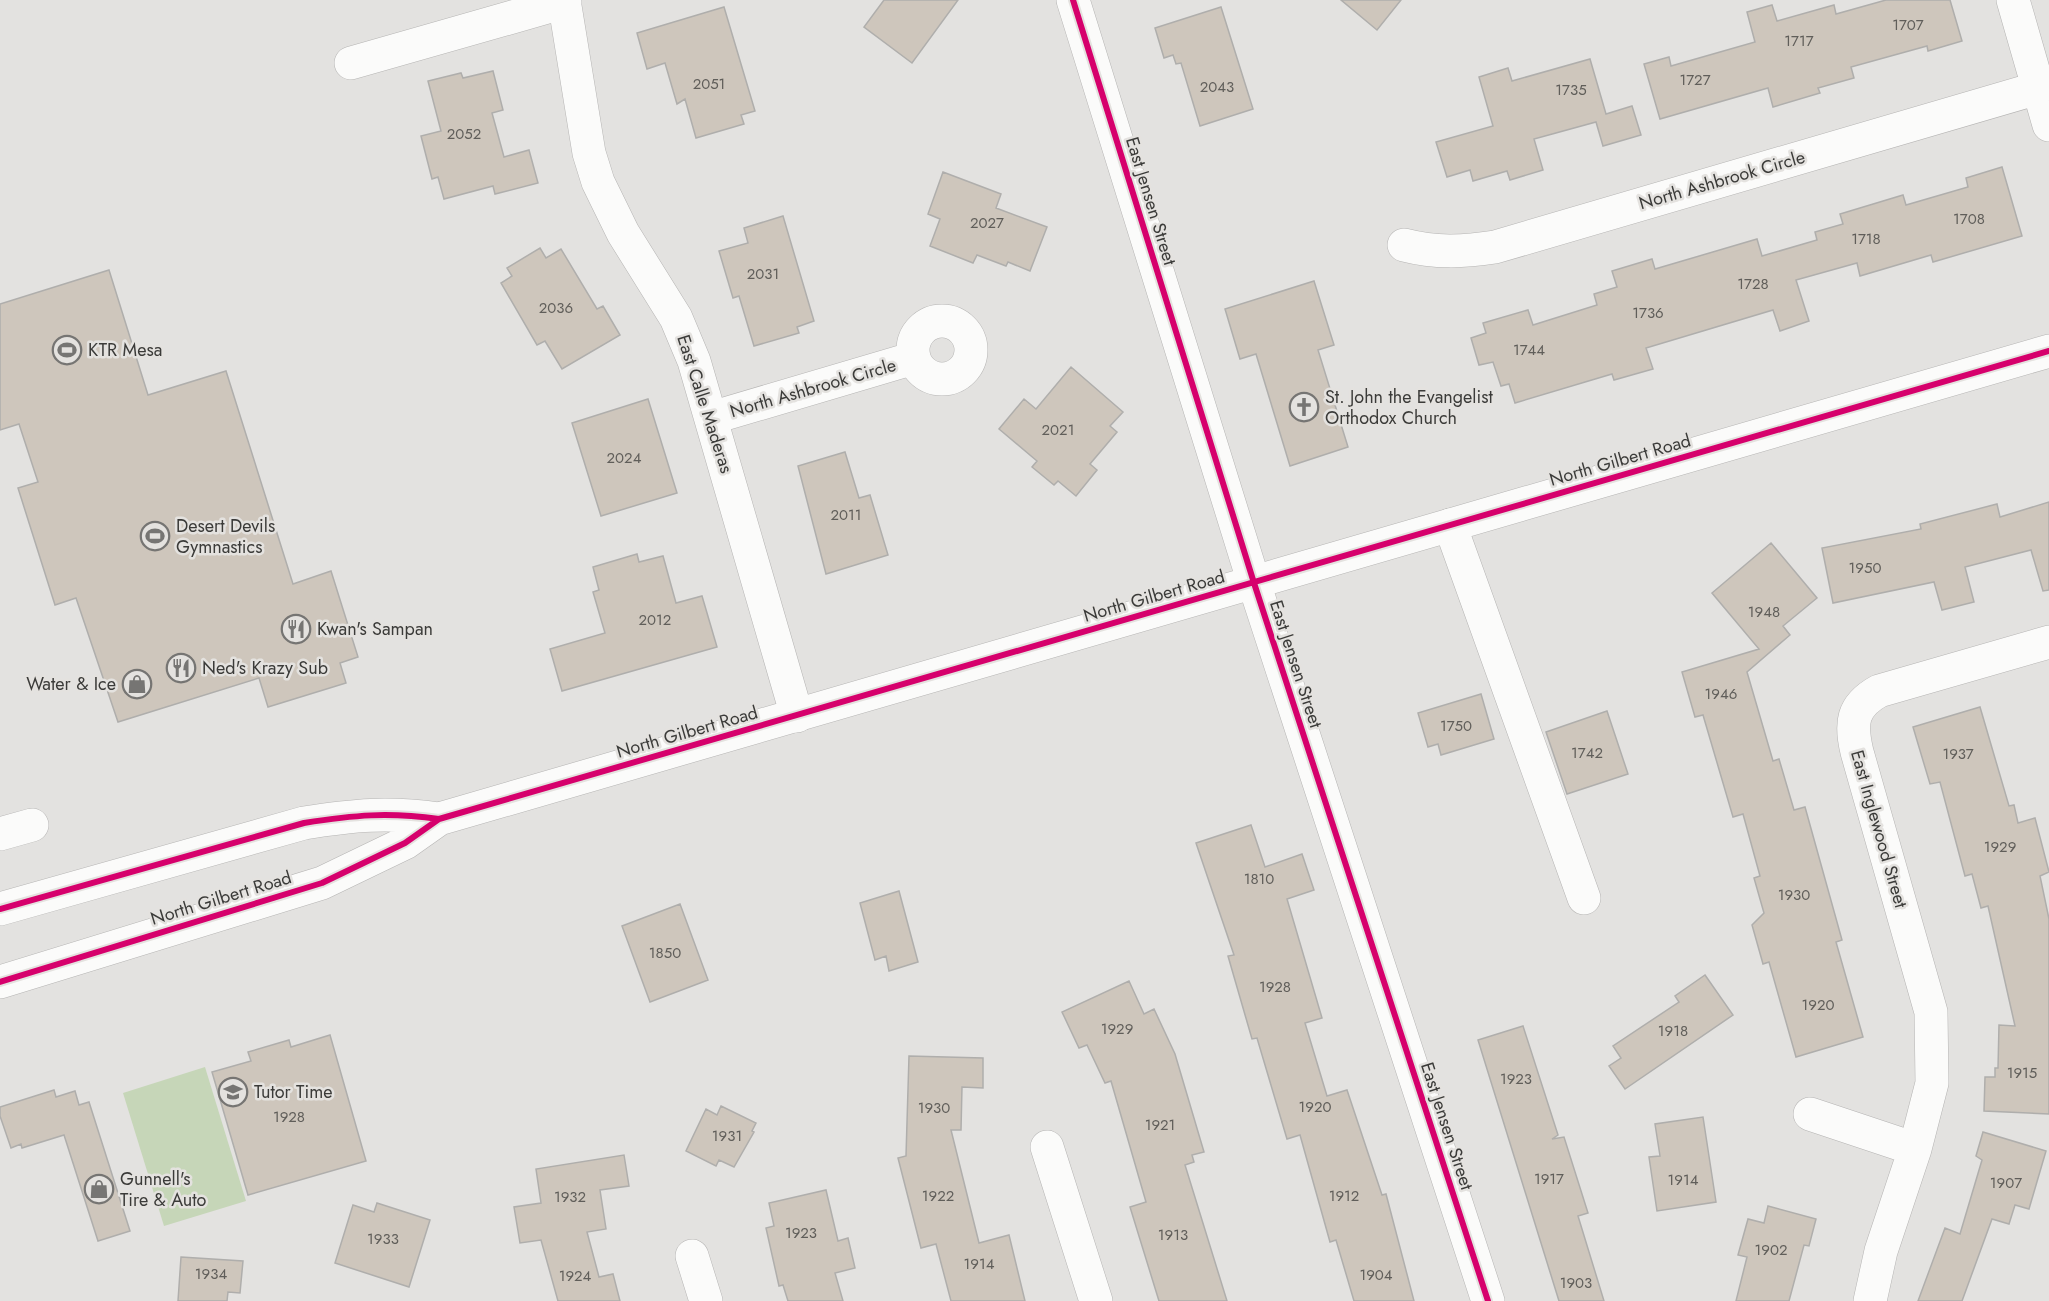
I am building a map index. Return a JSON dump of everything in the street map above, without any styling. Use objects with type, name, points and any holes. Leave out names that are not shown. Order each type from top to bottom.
[{"type":"street","name":"East Jensen Street","points":[[1073,0],[1254,583],[1488,1301]]},
{"type":"street","points":[[2013,0],[2049,125]]},
{"type":"street","points":[[351,63],[565,1]]},
{"type":"street","name":"East Calle Maderas","points":[[565,1],[589,153],[598,182],[614,217],[676,318],[694,361],[796,716]]},
{"type":"street","name":"North Ashbrook Circle","points":[[1404,244],[1425,250],[1448,252],[1495,247],[2038,88]]},
{"type":"street","name":"North Gilbert Road","points":[[0,982],[322,884],[405,843],[439,819],[2049,351]]},
{"type":"street","name":"North Ashbrook Circle","points":[[711,418],[914,358]]},
{"type":"street","points":[[1450,525],[1584,898]]},
{"type":"street","name":"East Inglewood Street","points":[[1870,1301],[1881,1251],[1915,1149],[1932,1083],[1931,1012],[1857,752],[1854,722],[1857,708],[1868,698],[1886,689],[2049,642]]},
{"type":"street","name":"North Gilbert Road","points":[[0,909],[304,823],[353,815],[395,813],[439,819]]},
{"type":"street","points":[[0,834],[32,825]]},
{"type":"street","points":[[1810,1114],[1915,1149]]},
{"type":"street","points":[[1047,1148],[1096,1301]]},
{"type":"street","points":[[692,1256],[706,1301]]},
{"type":"green space","points":[[205,1067],[246,1201],[164,1226],[123,1093]]},
{"type":"building","points":[[884,0],[958,0],[912,63],[864,27]]},
{"type":"building","points":[[1341,0],[1401,0],[1377,30]]},
{"type":"building","points":[[1886,0],[1950,0],[1962,41],[1928,51],[1927,46],[1851,67],[1854,78],[1818,88],[1820,93],[1773,107],[1768,88],[1660,119],[1644,64],[1669,57],[1671,66],[1755,42],[1747,12],[1772,5],[1777,21],[1834,5],[1836,14]]},
{"type":"building","points":[[724,7],[755,111],[741,115],[744,124],[696,138],[685,99],[677,104],[665,63],[647,69],[637,33]]},
{"type":"building","points":[[1221,7],[1253,109],[1200,126],[1181,63],[1176,64],[1173,55],[1164,58],[1155,28]]},
{"type":"building","points":[[1590,59],[1606,114],[1632,106],[1641,135],[1603,146],[1596,122],[1534,139],[1543,170],[1510,180],[1507,171],[1473,181],[1470,170],[1447,177],[1436,142],[1493,126],[1479,77],[1508,68],[1512,81]]},
{"type":"building","points":[[493,71],[503,110],[492,113],[504,157],[529,150],[538,183],[495,194],[493,186],[444,199],[438,177],[432,179],[421,136],[441,131],[428,81],[461,73],[463,78]]},
{"type":"building","points":[[2002,167],[2022,236],[1933,262],[1931,255],[1860,276],[1857,263],[1796,280],[1809,321],[1780,331],[1773,310],[1646,348],[1653,369],[1614,380],[1612,374],[1515,403],[1509,384],[1501,386],[1493,362],[1479,365],[1471,338],[1486,333],[1483,323],[1528,310],[1533,325],[1597,305],[1594,294],[1617,287],[1612,271],[1652,259],[1655,269],[1757,239],[1762,256],[1817,240],[1815,232],[1843,224],[1840,214],[1903,195],[1906,205],[1968,187],[1966,178]]},
{"type":"building","points":[[943,172],[1001,194],[996,208],[1047,227],[1030,271],[1008,262],[1006,266],[977,255],[973,263],[930,246],[940,219],[928,214]]},
{"type":"building","points":[[783,216],[814,321],[797,327],[799,333],[754,346],[739,296],[733,298],[719,251],[748,243],[744,228]]},
{"type":"building","points":[[540,248],[546,258],[561,249],[597,309],[603,306],[620,335],[562,369],[545,341],[537,345],[501,283],[512,276],[507,268]]},
{"type":"building","points":[[109,270],[148,395],[226,371],[293,584],[331,571],[358,657],[340,663],[346,683],[268,707],[259,678],[118,722],[76,598],[55,605],[18,488],[38,482],[19,424],[0,430],[0,304]]},
{"type":"building","name":"St. John the Evangelist Orthodox Church","points":[[1314,281],[1334,345],[1318,350],[1348,447],[1290,466],[1256,354],[1240,359],[1225,309]]},
{"type":"building","points":[[1071,367],[1123,412],[1110,426],[1117,432],[1090,464],[1097,470],[1076,496],[1058,481],[1054,485],[1032,467],[1037,461],[999,429],[1024,399],[1036,409]]},
{"type":"building","points":[[648,399],[677,493],[601,516],[572,423]]},
{"type":"building","points":[[845,452],[859,498],[870,495],[888,555],[826,574],[798,466]]},
{"type":"building","points":[[2049,502],[2049,590],[2043,591],[2031,550],[1965,567],[1974,602],[1942,610],[1934,582],[1833,603],[1822,548],[1921,529],[1920,524],[1997,504],[2000,517]]},
{"type":"building","points":[[1771,543],[1817,598],[1783,626],[1790,635],[1747,672],[1773,761],[1779,759],[1794,810],[1805,807],[1842,940],[1836,942],[1863,1037],[1796,1057],[1769,962],[1763,964],[1752,925],[1764,913],[1754,878],[1760,876],[1743,814],[1733,817],[1703,715],[1695,717],[1682,672],[1759,649],[1712,593]]},
{"type":"building","points":[[637,554],[639,562],[663,556],[676,603],[702,596],[717,647],[562,691],[550,649],[605,633],[593,592],[599,590],[593,567]]},
{"type":"building","points":[[1481,694],[1494,739],[1441,755],[1438,744],[1428,747],[1418,713]]},
{"type":"building","points":[[1980,707],[2009,806],[2014,805],[2018,823],[2035,818],[2049,872],[2040,876],[2049,919],[2049,1114],[1984,1111],[1985,1077],[1995,1077],[1995,1068],[1998,1068],[1999,1025],[2015,1026],[1988,906],[1981,908],[1972,874],[1965,876],[1940,782],[1930,784],[1913,727]]},
{"type":"building","points":[[1607,711],[1628,774],[1567,794],[1546,732]]},
{"type":"building","points":[[1251,825],[1265,867],[1302,854],[1314,890],[1287,899],[1322,1018],[1305,1023],[1327,1096],[1347,1090],[1382,1195],[1386,1194],[1414,1301],[1354,1301],[1336,1240],[1330,1242],[1300,1135],[1287,1139],[1257,1038],[1252,1039],[1228,956],[1234,955],[1196,843]]},
{"type":"building","points":[[899,891],[918,962],[889,971],[886,956],[875,960],[860,903]]},
{"type":"building","points":[[680,904],[708,980],[650,1002],[622,926]]},
{"type":"building","points":[[1705,975],[1733,1015],[1625,1089],[1609,1066],[1621,1058],[1613,1046],[1679,1002],[1675,996]]},
{"type":"building","points":[[1129,981],[1144,1014],[1154,1009],[1175,1054],[1204,1152],[1192,1155],[1194,1162],[1185,1165],[1227,1301],[1159,1301],[1130,1207],[1146,1202],[1111,1081],[1105,1083],[1087,1045],[1079,1048],[1062,1012]]},
{"type":"building","points":[[1523,1026],[1558,1135],[1552,1139],[1564,1137],[1588,1213],[1578,1216],[1604,1301],[1559,1301],[1478,1040]]},
{"type":"building","points":[[330,1035],[366,1161],[248,1195],[212,1072],[251,1061],[248,1052],[289,1040],[291,1047]]},
{"type":"building","points":[[909,1056],[983,1058],[983,1088],[962,1087],[961,1130],[951,1130],[979,1243],[1009,1235],[1025,1301],[951,1301],[936,1244],[921,1248],[898,1158],[906,1156]]},
{"type":"building","name":"Gunnell's Tire & Auto","points":[[54,1090],[56,1097],[75,1091],[79,1105],[89,1102],[130,1231],[98,1241],[64,1135],[22,1148],[21,1144],[11,1148],[0,1116],[0,1107]]},
{"type":"building","points":[[721,1106],[756,1123],[752,1131],[754,1132],[734,1167],[719,1160],[716,1166],[686,1151],[706,1109],[717,1115]]},
{"type":"building","points":[[1703,1117],[1716,1202],[1657,1211],[1649,1157],[1660,1156],[1655,1124]]},
{"type":"building","points":[[1983,1132],[2046,1151],[2029,1209],[2015,1205],[2009,1224],[1992,1219],[1962,1301],[1918,1301],[1945,1228],[1960,1234],[1982,1160],[1976,1156]]},
{"type":"building","points":[[624,1155],[629,1186],[600,1190],[606,1229],[587,1232],[599,1277],[613,1274],[620,1301],[558,1301],[541,1240],[520,1243],[514,1207],[541,1203],[536,1169]]},
{"type":"building","points":[[826,1190],[838,1241],[848,1238],[855,1268],[835,1273],[843,1301],[788,1301],[783,1285],[779,1286],[766,1228],[774,1226],[769,1203]]},
{"type":"building","points":[[377,1203],[430,1220],[409,1287],[335,1263],[353,1205],[374,1212]]},
{"type":"building","points":[[1768,1206],[1816,1219],[1809,1246],[1804,1245],[1789,1301],[1736,1301],[1747,1257],[1738,1255],[1748,1219],[1764,1223]]},
{"type":"building","points":[[181,1257],[243,1261],[240,1293],[228,1292],[227,1301],[178,1301]]},
{"type":"cycle path","points":[[1073,0],[1254,583],[1488,1301]]},
{"type":"cycle path","points":[[0,982],[322,883],[405,843],[439,819],[2049,351]]},
{"type":"cycle path","points":[[0,909],[304,823],[371,815],[439,819]]},
{"type":"place","name":"KTR Mesa","points":[[67,350]]},
{"type":"place","name":"St. John the Evangelist Orthodox Church","points":[[1304,407]]},
{"type":"place","name":"Desert Devils Gymnastics","points":[[155,536]]},
{"type":"place","name":"Kwan's Sampan","points":[[296,629]]},
{"type":"place","name":"Ned's Krazy Sub","points":[[181,668]]},
{"type":"place","name":"Water & Ice","points":[[137,684]]},
{"type":"place","name":"Tutor Time","points":[[233,1092]]},
{"type":"place","name":"Gunnell's Tire & Auto","points":[[99,1189]]}]
